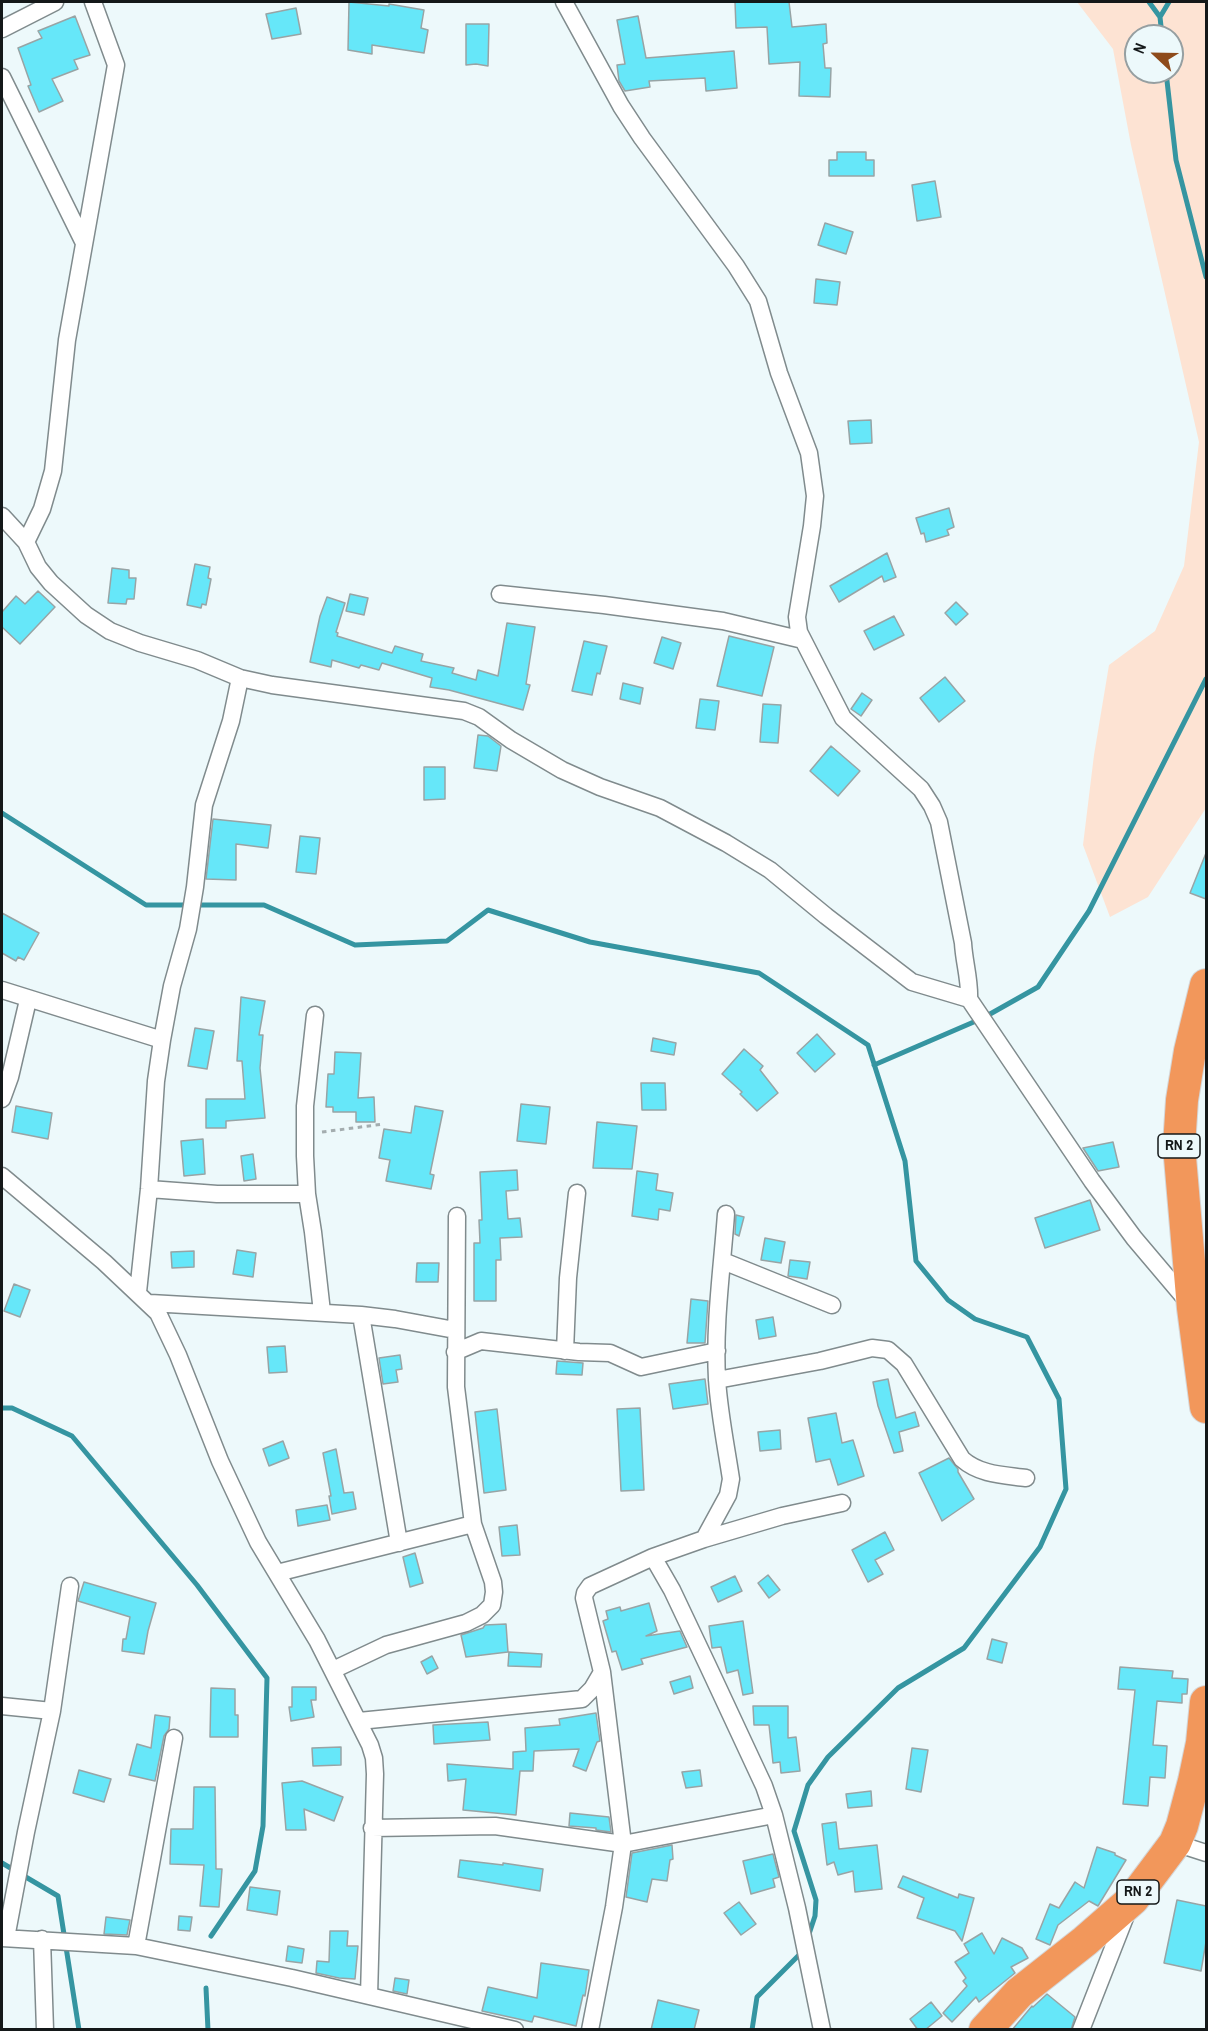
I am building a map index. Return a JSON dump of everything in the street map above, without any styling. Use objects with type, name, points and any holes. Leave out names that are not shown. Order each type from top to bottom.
[{"type":"highway","name":"RN 2","points":[[1206,985],[1190,1051],[1182,1100],[1179,1146],[1193,1308],[1206,1403]]},
{"type":"highway","name":"RN 2","points":[[985,2030],[1019,1993],[1085,1941],[1133,1899],[1175,1843],[1182,1826],[1196,1772],[1202,1743],[1206,1702]]},
{"type":"street","points":[[2,29],[55,2]]},
{"type":"street","points":[[26,542],[42,509],[53,471],[67,340],[116,65],[93,2]]},
{"type":"street","points":[[564,2],[626,114],[657,160],[736,266],[761,309],[779,374],[809,453],[815,496],[797,617],[803,640],[843,718],[912,780],[933,806],[941,833],[963,943],[970,985],[969,999],[1092,1181],[1134,1238],[1193,1308]]},
{"type":"street","points":[[2,77],[84,243]]},
{"type":"street","points":[[2,516],[26,542],[38,567],[51,583],[86,615],[110,631],[197,660],[240,678],[272,685],[464,711],[478,717],[511,740],[562,770],[600,787],[660,808],[726,843],[770,870],[912,982],[969,999]]},
{"type":"street","points":[[500,594],[723,621],[803,640]]},
{"type":"street","points":[[144,1297],[156,1081],[162,1040],[172,986],[188,929],[204,805],[231,721],[240,678]]},
{"type":"street","points":[[2,990],[162,1040]]},
{"type":"street","points":[[2,1099],[10,1077],[28,1000]]},
{"type":"street","points":[[315,1016],[307,1084],[305,1134],[307,1194],[314,1232],[322,1312]]},
{"type":"street","points":[[2,1176],[144,1297],[158,1313],[178,1355],[220,1461],[258,1542],[333,1670],[370,1745],[374,1758],[369,1996]]},
{"type":"street","points":[[149,1189],[217,1194],[307,1194]]},
{"type":"street","points":[[566,1351],[568,1278],[577,1193]]},
{"type":"street","points":[[704,1539],[728,1495],[731,1479],[717,1380],[718,1291],[723,1261],[726,1214]]},
{"type":"street","points":[[333,1670],[386,1645],[466,1623],[487,1611],[494,1598],[493,1582],[473,1524],[456,1387],[457,1216]]},
{"type":"street","points":[[723,1261],[831,1305]]},
{"type":"street","points":[[144,1297],[361,1315],[455,1330]]},
{"type":"street","points":[[361,1315],[399,1543]]},
{"type":"street","points":[[455,1352],[481,1341],[566,1351],[610,1353],[641,1366],[717,1351]]},
{"type":"street","points":[[717,1380],[820,1361],[872,1348],[888,1350],[904,1364],[962,1459],[972,1468],[988,1473],[1026,1478]]},
{"type":"street","points":[[590,2030],[614,1907],[623,1844],[602,1672],[584,1598],[585,1593],[590,1586],[653,1557],[704,1539],[782,1516],[842,1503]]},
{"type":"street","points":[[276,1573],[473,1524]]},
{"type":"street","points":[[653,1557],[672,1590],[741,1734],[774,1815],[797,1908],[822,2030]]},
{"type":"street","points":[[70,1586],[52,1711],[4,1938],[136,1946],[515,2030]]},
{"type":"street","points":[[359,1721],[582,1699],[592,1689],[602,1672]]},
{"type":"street","points":[[2,1706],[52,1711]]},
{"type":"street","points":[[136,1946],[174,1738]]},
{"type":"street","points":[[372,1828],[495,1826],[623,1844],[774,1815]]},
{"type":"street","points":[[1175,1843],[1206,1853]]},
{"type":"street","points":[[1081,2030],[1133,1899]]},
{"type":"street","points":[[42,1939],[45,2030]]},
{"type":"path","points":[[305,1134],[384,1124]]},
{"type":"shaded area","points":[[1077,2],[1206,2],[1206,808],[1148,897],[1110,917],[1083,845],[1094,755],[1109,665],[1155,631],[1184,566],[1199,442],[1131,145],[1113,49]]},
{"type":"building","points":[[349,2],[389,6],[389,4],[424,10],[421,28],[428,30],[424,53],[372,45],[372,54],[348,50]]},
{"type":"building","points":[[735,2],[789,2],[792,27],[826,24],[827,43],[823,44],[825,68],[831,68],[830,97],[799,96],[800,62],[769,64],[767,27],[736,28]]},
{"type":"building","points":[[296,8],[301,34],[272,39],[266,14]]},
{"type":"building","points":[[75,16],[90,55],[74,60],[78,69],[52,79],[63,101],[39,112],[28,86],[31,85],[18,48],[42,38],[38,31]]},
{"type":"building","points":[[638,16],[646,58],[734,51],[737,88],[706,91],[705,78],[649,81],[650,87],[625,91],[619,81],[617,65],[625,64],[617,20]]},
{"type":"building","points":[[466,24],[489,24],[488,66],[466,65]]},
{"type":"building","points":[[837,152],[866,152],[866,160],[874,160],[874,176],[829,176],[829,160],[837,160]]},
{"type":"building","points":[[935,181],[941,217],[917,221],[912,185]]},
{"type":"building","points":[[825,223],[853,232],[846,254],[818,245]]},
{"type":"building","points":[[816,279],[840,282],[837,305],[814,303]]},
{"type":"building","points":[[871,420],[872,443],[850,444],[848,421]]},
{"type":"building","points":[[949,508],[954,527],[947,530],[949,535],[926,542],[916,518]]},
{"type":"building","points":[[887,553],[896,577],[884,582],[882,576],[839,602],[830,586]]},
{"type":"building","points":[[195,564],[210,567],[208,578],[211,579],[206,605],[202,604],[201,608],[187,605]]},
{"type":"building","points":[[112,568],[129,570],[129,578],[136,578],[134,599],[127,599],[126,604],[108,603]]},
{"type":"building","points":[[38,591],[55,607],[20,644],[2,627],[2,612],[16,596],[25,604]]},
{"type":"building","points":[[350,594],[368,598],[364,615],[346,611]]},
{"type":"building","points":[[327,597],[345,603],[336,632],[337,636],[392,653],[395,646],[423,654],[421,661],[454,668],[452,673],[476,680],[478,670],[498,676],[507,623],[535,627],[526,684],[530,685],[523,710],[430,687],[432,678],[382,663],[379,670],[361,665],[359,668],[332,660],[331,667],[310,662],[320,616]]},
{"type":"building","points":[[956,602],[968,614],[956,625],[945,613]]},
{"type":"building","points":[[894,616],[904,635],[874,650],[864,631]]},
{"type":"building","points":[[729,636],[774,647],[762,696],[717,686]]},
{"type":"building","points":[[662,637],[681,643],[673,669],[654,663]]},
{"type":"building","points":[[584,641],[607,646],[592,695],[572,691]]},
{"type":"building","points":[[945,677],[965,701],[939,722],[920,698]]},
{"type":"building","points":[[623,683],[643,688],[640,704],[620,699]]},
{"type":"building","points":[[862,693],[872,700],[861,716],[851,709]]},
{"type":"building","points":[[700,699],[719,701],[715,730],[696,728]]},
{"type":"building","points":[[763,704],[781,705],[778,743],[760,742]]},
{"type":"building","points":[[478,735],[488,736],[501,746],[497,771],[474,768]]},
{"type":"building","points":[[831,746],[860,771],[838,796],[810,771]]},
{"type":"building","points":[[424,767],[445,767],[445,799],[424,800]]},
{"type":"building","points":[[213,819],[271,825],[268,848],[236,844],[236,880],[206,879]]},
{"type":"building","points":[[300,836],[320,838],[316,874],[296,872]]},
{"type":"building","points":[[1206,853],[1206,899],[1190,893]]},
{"type":"building","points":[[2,913],[39,933],[24,960],[18,957],[16,961],[2,953]]},
{"type":"building","points":[[241,997],[265,1001],[259,1035],[263,1035],[260,1068],[265,1118],[226,1121],[226,1128],[206,1128],[206,1099],[245,1099],[242,1061],[237,1061]]},
{"type":"building","points":[[195,1028],[214,1031],[207,1069],[188,1066]]},
{"type":"building","points":[[817,1034],[835,1054],[815,1072],[797,1053]]},
{"type":"building","points":[[653,1038],[676,1043],[674,1055],[651,1051]]},
{"type":"building","points":[[744,1049],[763,1066],[760,1070],[778,1093],[757,1111],[740,1094],[742,1092],[722,1074]]},
{"type":"building","points":[[335,1052],[361,1053],[358,1098],[374,1097],[375,1122],[356,1122],[356,1112],[333,1112],[333,1107],[326,1107],[328,1074],[334,1074]]},
{"type":"building","points":[[641,1083],[665,1083],[666,1110],[642,1110]]},
{"type":"building","points":[[521,1104],[550,1107],[546,1144],[517,1141]]},
{"type":"building","points":[[16,1106],[52,1113],[48,1139],[12,1132]]},
{"type":"building","points":[[415,1106],[443,1111],[430,1174],[434,1175],[431,1189],[386,1181],[390,1160],[379,1158],[384,1129],[411,1133]]},
{"type":"building","points":[[597,1122],[637,1126],[632,1169],[593,1168]]},
{"type":"building","points":[[203,1139],[205,1174],[184,1176],[181,1141]]},
{"type":"building","points":[[1113,1142],[1119,1167],[1098,1171],[1083,1148]]},
{"type":"building","points":[[253,1154],[256,1179],[244,1181],[241,1156]]},
{"type":"building","points":[[517,1170],[518,1190],[506,1191],[508,1219],[520,1218],[522,1237],[500,1238],[501,1260],[496,1260],[496,1301],[474,1301],[474,1243],[480,1243],[479,1220],[482,1220],[480,1172]]},
{"type":"building","points":[[637,1171],[658,1174],[656,1190],[673,1193],[670,1211],[659,1209],[658,1220],[632,1216]]},
{"type":"building","points":[[1090,1200],[1100,1230],[1045,1248],[1035,1218]]},
{"type":"building","points":[[736,1215],[744,1217],[739,1236],[735,1234]]},
{"type":"building","points":[[765,1238],[785,1242],[781,1263],[761,1260]]},
{"type":"building","points":[[237,1250],[256,1253],[253,1277],[233,1274]]},
{"type":"building","points":[[194,1251],[194,1267],[172,1268],[171,1252]]},
{"type":"building","points":[[790,1260],[810,1262],[807,1279],[788,1276]]},
{"type":"building","points":[[417,1263],[439,1263],[438,1282],[416,1282]]},
{"type":"building","points":[[14,1284],[30,1290],[20,1317],[4,1311]]},
{"type":"building","points":[[691,1299],[708,1301],[705,1343],[687,1343]]},
{"type":"building","points":[[773,1317],[776,1336],[759,1339],[756,1320]]},
{"type":"building","points":[[285,1346],[287,1372],[269,1373],[267,1347]]},
{"type":"building","points":[[400,1355],[402,1369],[396,1370],[398,1382],[383,1384],[379,1358]]},
{"type":"building","points":[[557,1361],[583,1363],[582,1375],[556,1374]]},
{"type":"building","points":[[705,1379],[708,1404],[673,1409],[669,1384]]},
{"type":"building","points":[[888,1379],[896,1418],[915,1412],[919,1426],[899,1432],[903,1451],[894,1453],[878,1406],[873,1382]]},
{"type":"building","points":[[640,1408],[644,1490],[621,1491],[617,1409]]},
{"type":"building","points":[[497,1409],[506,1490],[484,1493],[475,1412]]},
{"type":"building","points":[[836,1413],[842,1443],[853,1440],[864,1476],[838,1485],[830,1459],[816,1462],[808,1418]]},
{"type":"building","points":[[780,1430],[781,1449],[760,1451],[758,1432]]},
{"type":"building","points":[[283,1441],[289,1458],[269,1466],[263,1449]]},
{"type":"building","points":[[336,1449],[344,1493],[353,1492],[356,1509],[332,1514],[323,1453]]},
{"type":"building","points":[[949,1458],[958,1469],[974,1499],[942,1521],[919,1473]]},
{"type":"building","points":[[327,1505],[330,1520],[298,1526],[296,1510]]},
{"type":"building","points":[[517,1525],[520,1555],[502,1556],[499,1527]]},
{"type":"building","points":[[885,1532],[894,1550],[875,1560],[883,1574],[868,1582],[852,1550]]},
{"type":"building","points":[[415,1553],[423,1583],[410,1587],[403,1557]]},
{"type":"building","points":[[768,1575],[780,1590],[769,1598],[758,1583]]},
{"type":"building","points":[[735,1576],[742,1591],[718,1602],[711,1587]]},
{"type":"building","points":[[84,1582],[156,1603],[144,1654],[122,1651],[130,1617],[78,1601]]},
{"type":"building","points":[[649,1603],[657,1631],[646,1636],[680,1631],[687,1647],[641,1659],[643,1664],[622,1670],[616,1651],[612,1652],[603,1621],[608,1619],[606,1611],[620,1607],[621,1611]]},
{"type":"building","points":[[743,1621],[753,1693],[743,1695],[738,1670],[727,1673],[721,1647],[712,1648],[709,1626]]},
{"type":"building","points":[[506,1624],[508,1652],[466,1657],[461,1635],[483,1628],[485,1625]]},
{"type":"building","points":[[992,1639],[1007,1643],[1002,1663],[987,1659]]},
{"type":"building","points":[[509,1652],[542,1654],[541,1667],[508,1666]]},
{"type":"building","points":[[432,1656],[438,1668],[427,1674],[421,1662]]},
{"type":"building","points":[[1120,1667],[1173,1671],[1172,1678],[1188,1679],[1187,1694],[1182,1694],[1182,1703],[1157,1701],[1153,1745],[1167,1746],[1165,1778],[1150,1777],[1148,1806],[1123,1804],[1135,1690],[1118,1689]]},
{"type":"building","points":[[690,1676],[693,1688],[674,1694],[670,1682]]},
{"type":"building","points":[[292,1687],[316,1687],[316,1700],[311,1700],[314,1717],[291,1721],[289,1707],[292,1707]]},
{"type":"building","points":[[211,1688],[235,1689],[238,1737],[210,1737]]},
{"type":"building","points":[[753,1706],[788,1706],[788,1738],[796,1737],[800,1771],[781,1773],[780,1762],[773,1763],[769,1725],[754,1725]]},
{"type":"building","points":[[596,1713],[600,1741],[597,1742],[586,1771],[573,1766],[579,1749],[534,1751],[533,1771],[520,1771],[516,1815],[463,1810],[466,1779],[448,1781],[447,1764],[513,1769],[513,1752],[526,1751],[525,1728],[560,1725],[559,1719]]},
{"type":"building","points":[[155,1715],[170,1717],[155,1781],[129,1775],[137,1744],[151,1748]]},
{"type":"building","points":[[488,1722],[490,1740],[434,1744],[433,1725]]},
{"type":"building","points":[[341,1747],[341,1765],[313,1766],[312,1748]]},
{"type":"building","points":[[912,1748],[928,1750],[921,1792],[906,1789]]},
{"type":"building","points":[[79,1770],[111,1779],[104,1802],[73,1793]]},
{"type":"building","points":[[700,1770],[702,1786],[686,1788],[682,1772]]},
{"type":"building","points":[[302,1781],[343,1797],[334,1821],[304,1809],[306,1830],[286,1830],[282,1783]]},
{"type":"building","points":[[194,1787],[215,1787],[216,1869],[222,1869],[219,1907],[200,1906],[204,1865],[170,1864],[171,1829],[193,1829]]},
{"type":"building","points":[[871,1791],[872,1806],[848,1808],[846,1794]]},
{"type":"building","points":[[570,1813],[609,1817],[611,1832],[596,1830],[596,1828],[569,1826]]},
{"type":"building","points":[[836,1822],[839,1849],[877,1845],[882,1889],[855,1892],[853,1871],[838,1875],[834,1862],[827,1865],[822,1824]]},
{"type":"building","points":[[672,1845],[673,1859],[670,1860],[667,1881],[652,1879],[647,1902],[626,1897],[632,1853]]},
{"type":"building","points":[[1097,1847],[1115,1853],[1126,1860],[1098,1906],[1089,1901],[1058,1925],[1050,1945],[1036,1939],[1050,1904],[1059,1908],[1075,1882],[1084,1888]]},
{"type":"building","points":[[773,1854],[779,1877],[773,1879],[775,1887],[751,1894],[743,1861]]},
{"type":"building","points":[[460,1860],[543,1869],[540,1891],[458,1877]]},
{"type":"building","points":[[903,1876],[958,1898],[959,1894],[974,1898],[962,1941],[955,1931],[917,1918],[924,1898],[898,1887]]},
{"type":"building","points":[[250,1887],[280,1891],[277,1915],[247,1910]]},
{"type":"building","points":[[1177,1900],[1206,1906],[1206,1942],[1201,1971],[1164,1963]]},
{"type":"building","points":[[739,1902],[756,1924],[741,1935],[724,1913]]},
{"type":"building","points":[[179,1916],[192,1917],[190,1931],[178,1930]]},
{"type":"building","points":[[106,1917],[130,1920],[127,1935],[104,1934]]},
{"type":"building","points":[[330,1931],[348,1931],[347,1946],[358,1946],[355,1979],[316,1973],[317,1961],[329,1962]]},
{"type":"building","points":[[982,1933],[994,1954],[1002,1938],[1022,1948],[1028,1958],[1011,1967],[1015,1973],[979,2002],[976,1997],[952,2022],[943,2013],[967,1986],[963,1981],[966,1978],[955,1962],[969,1953],[964,1944]]},
{"type":"building","points":[[288,1946],[304,1949],[302,1963],[286,1961]]},
{"type":"building","points":[[541,1963],[589,1970],[585,1996],[583,1995],[576,2026],[534,2016],[532,2022],[482,2011],[488,1987],[537,1998]]},
{"type":"building","points":[[395,1978],[409,1980],[407,1994],[393,1991]]},
{"type":"building","points":[[1047,1994],[1075,2017],[1071,2030],[1012,2030],[1032,2006]]},
{"type":"building","points":[[658,2000],[699,2010],[694,2030],[651,2030]]},
{"type":"building","points":[[931,2002],[942,2016],[925,2030],[918,2030],[910,2019]]},
{"type":"waterway","points":[[1149,2],[1160,17],[1161,24]]},
{"type":"waterway","points":[[1160,17],[1169,2]]},
{"type":"waterway","points":[[1167,84],[1176,160],[1206,277]]},
{"type":"waterway","points":[[874,1065],[983,1018],[1038,987],[1089,911],[1206,679]]},
{"type":"waterway","points":[[2,813],[146,905],[264,905],[355,945],[447,941],[488,910],[590,942],[759,973],[868,1045],[905,1161],[916,1261],[948,1300],[975,1319],[1027,1337],[1059,1399],[1066,1489],[1040,1547],[964,1648],[898,1688],[828,1757],[808,1785],[794,1831],[816,1900],[815,1916],[808,1937]]},
{"type":"waterway","points":[[2,1408],[12,1408],[72,1436],[197,1585],[267,1678],[263,1826],[255,1871],[211,1936]]},
{"type":"waterway","points":[[2,1863],[58,1896],[79,2030]]},
{"type":"waterway","points":[[752,2030],[757,1997],[803,1951]]},
{"type":"waterway","points":[[206,1988],[208,2030]]}]
